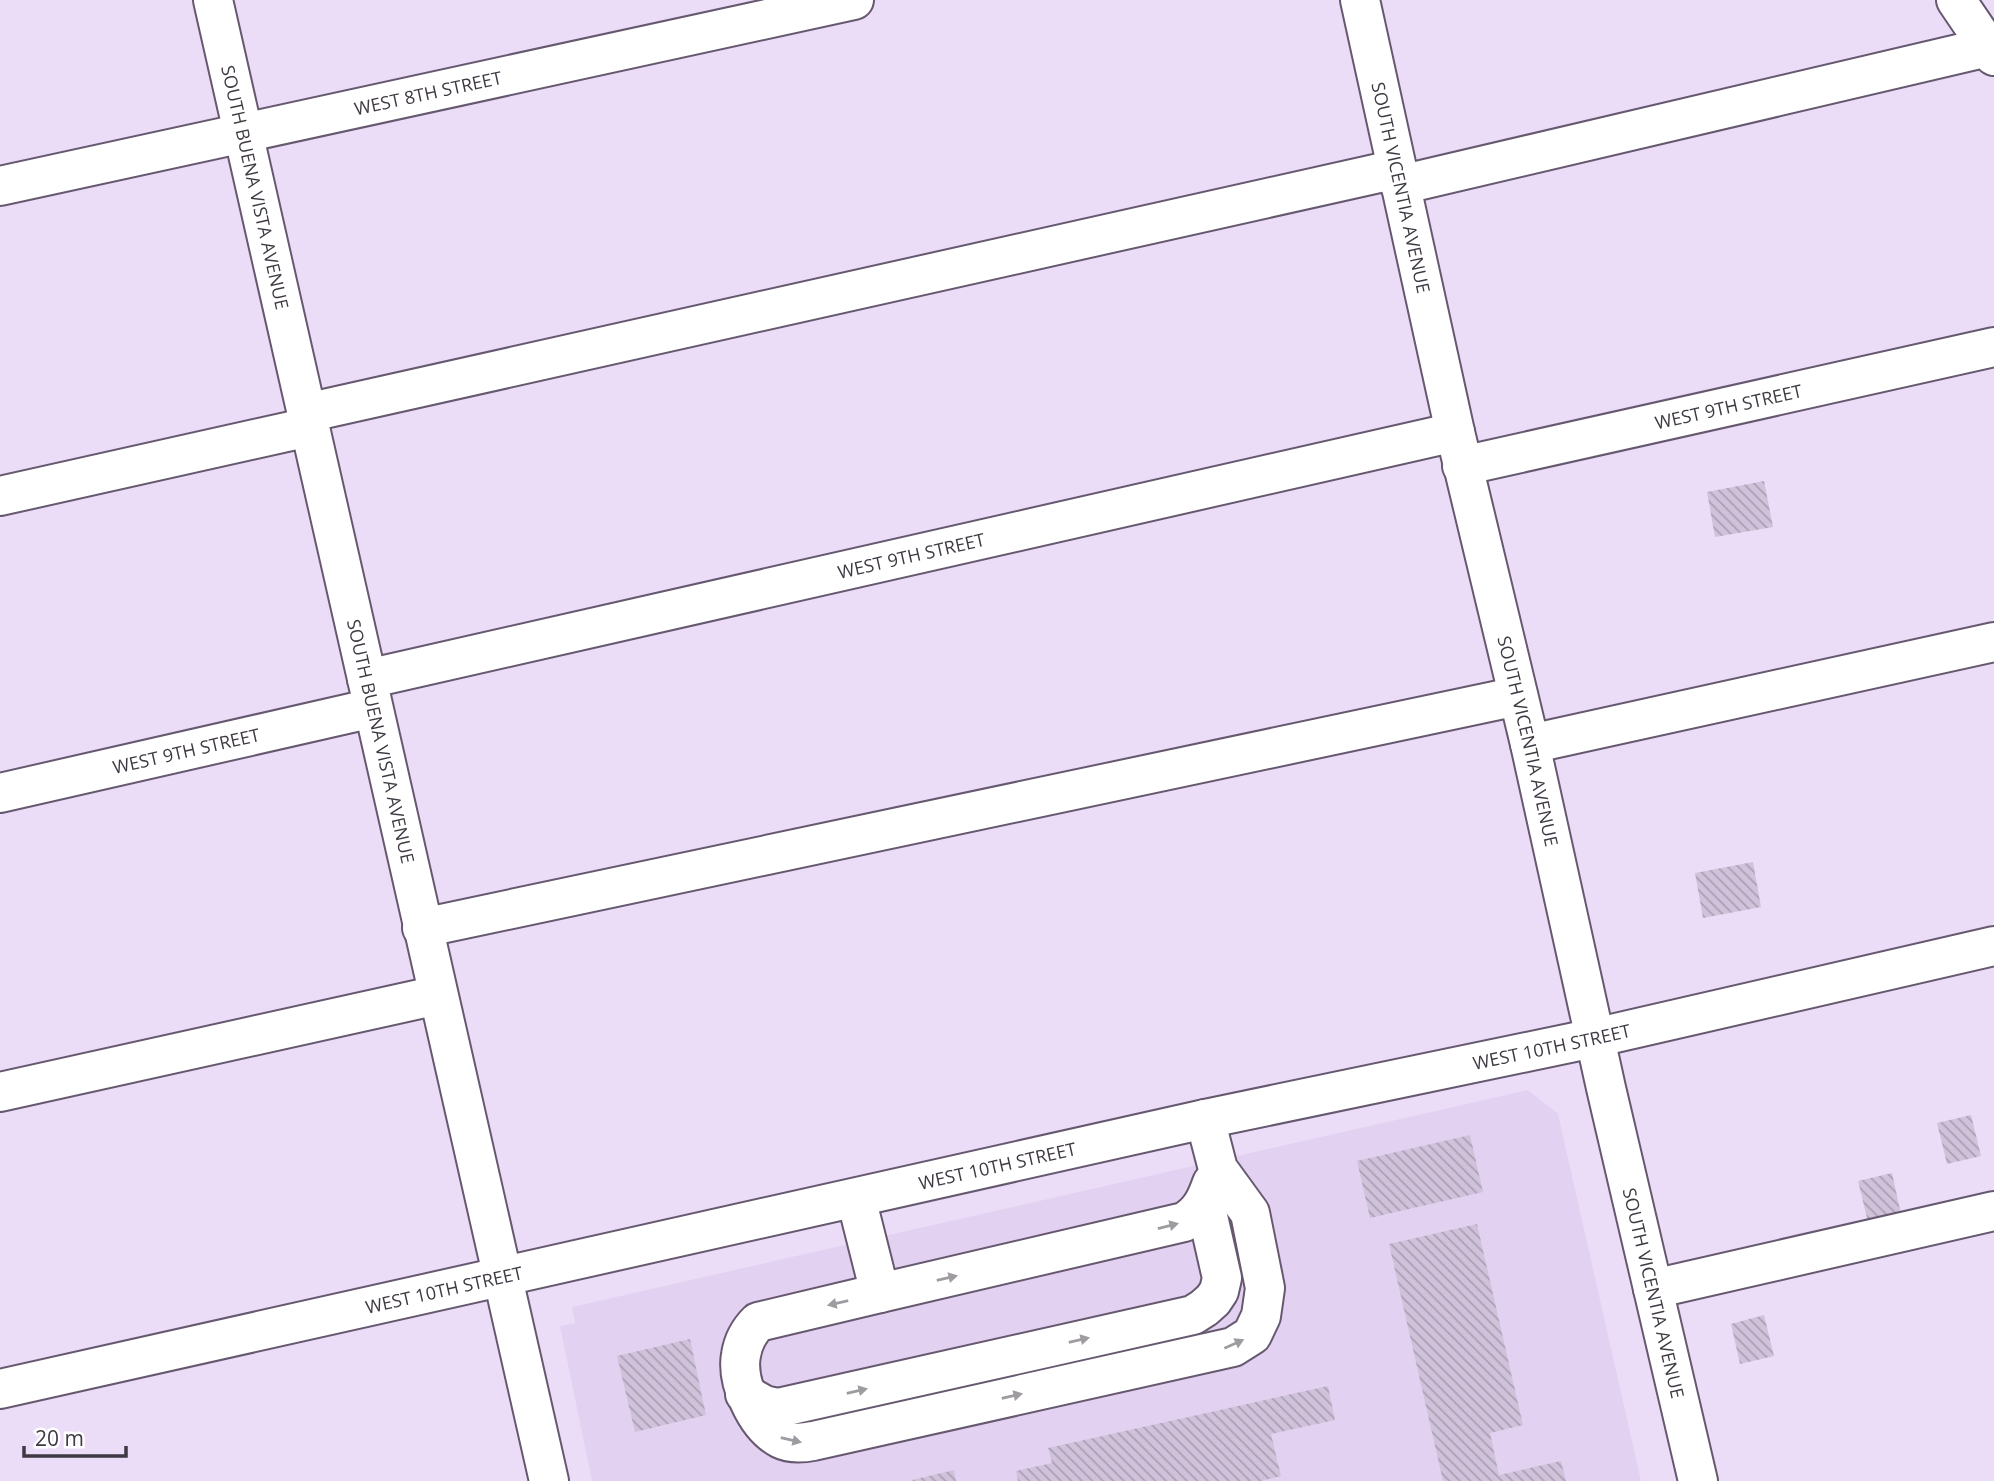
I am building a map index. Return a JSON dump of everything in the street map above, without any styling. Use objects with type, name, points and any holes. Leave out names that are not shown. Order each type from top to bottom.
[{"type":"street","name":"SOUTH BUENA VISTA AVENUE","points":[[213,0],[549,1481]]},
{"type":"street","name":"WEST 8TH STREET","points":[[0,186],[854,0]]},
{"type":"street","name":"SOUTH VICENTIA AVENUE","points":[[1360,0],[1459,449],[1530,744],[1594,1038],[1698,1481]]},
{"type":"street","points":[[0,496],[308,420],[1399,177],[1991,52],[1956,0]]},
{"type":"street","name":"WEST 9TH STREET","points":[[0,793],[370,693],[1459,449],[1994,347]]},
{"type":"street","points":[[1530,744],[1994,642]]},
{"type":"street","points":[[422,928],[1518,696]]},
{"type":"street","name":"WEST 10TH STREET","points":[[0,1389],[1205,1119],[1594,1038],[1994,946]]},
{"type":"street","points":[[0,1092],[438,995]]},
{"type":"street","points":[[746,1394],[764,1405],[778,1408],[791,1406],[1193,1315],[1213,1300],[1223,1278],[1205,1119]]},
{"type":"street","points":[[1211,1186],[1250,1213],[1265,1288],[1261,1316],[1252,1335],[1233,1347],[799,1443],[782,1439],[768,1429],[757,1416],[746,1394],[740,1369],[741,1356],[750,1331],[758,1322],[1174,1225],[1193,1217],[1211,1186]]},
{"type":"street","points":[[856,1198],[880,1293]]},
{"type":"street","points":[[1653,1289],[1994,1211]]},
{"type":"shaded area","points":[[1528,1090],[1558,1114],[1641,1481],[592,1481],[560,1326],[575,1323],[572,1307]]},
{"type":"building","points":[[1764,481],[1773,527],[1715,537],[1707,492]]},
{"type":"building","points":[[1753,862],[1761,907],[1703,918],[1695,873]]},
{"type":"building","points":[[1971,1115],[1981,1156],[1947,1164],[1937,1123]]},
{"type":"building","points":[[1470,1135],[1483,1192],[1370,1218],[1357,1161]]},
{"type":"building","points":[[1892,1173],[1901,1214],[1868,1222],[1858,1181]]},
{"type":"building","points":[[1477,1224],[1523,1425],[1490,1433],[1499,1475],[1561,1461],[1566,1481],[1443,1481],[1389,1244]]},
{"type":"building","points":[[1764,1315],[1774,1356],[1740,1364],[1731,1324]]},
{"type":"building","points":[[690,1339],[706,1415],[635,1432],[617,1356]]},
{"type":"building","points":[[1328,1386],[1335,1420],[1271,1434],[1281,1476],[1261,1481],[1018,1481],[1016,1471],[1052,1463],[1048,1448]]},
{"type":"building","points":[[954,1470],[956,1481],[912,1480]]}]
